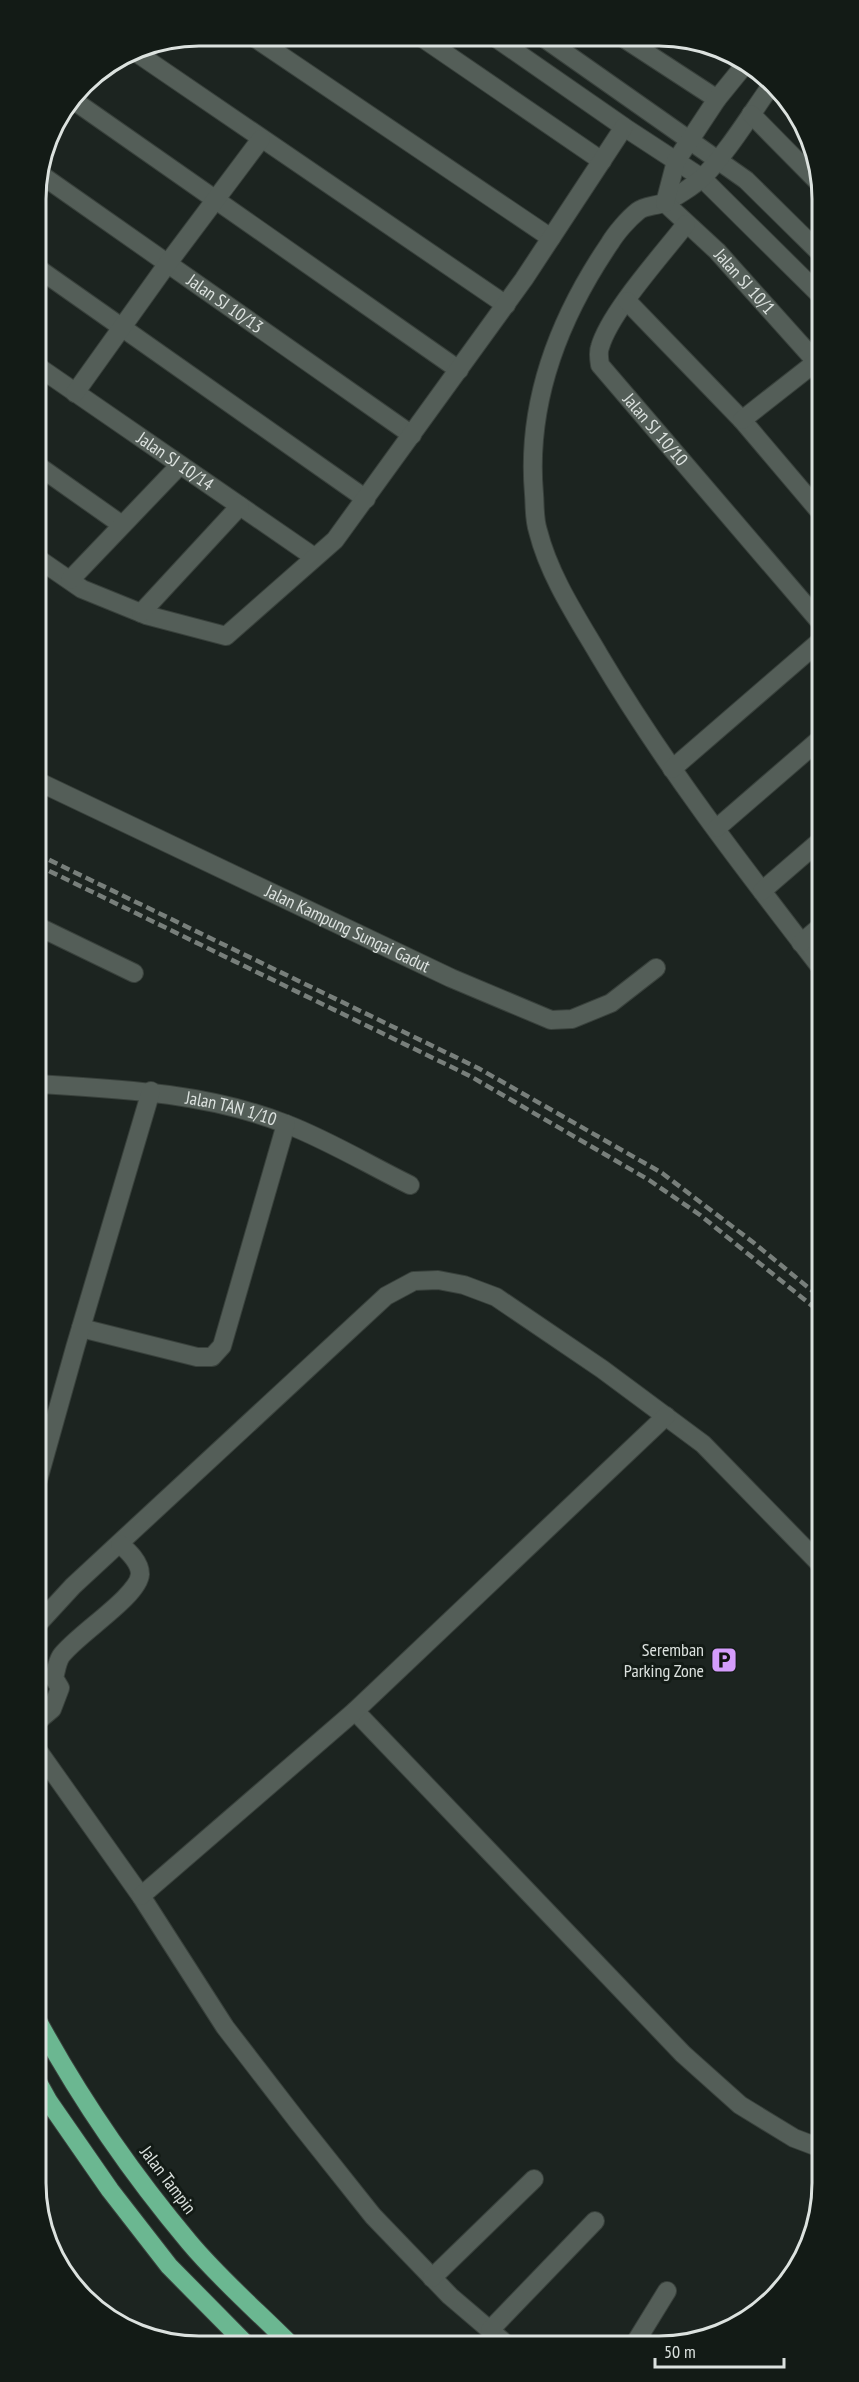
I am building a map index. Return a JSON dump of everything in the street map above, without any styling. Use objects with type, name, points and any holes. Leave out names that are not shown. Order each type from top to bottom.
[{"type":"highway","name":"Jalan Tampin","points":[[46,2036],[65,2072],[128,2163],[190,2243],[282,2336]]},
{"type":"highway","points":[[46,2097],[110,2190],[169,2266],[238,2336]]},
{"type":"street","points":[[267,46],[551,238]]},
{"type":"street","points":[[434,46],[602,161]]},
{"type":"street","points":[[508,46],[702,178],[812,287]]},
{"type":"street","points":[[555,46],[746,180],[812,245]]},
{"type":"street","points":[[636,46],[717,99]]},
{"type":"street","points":[[143,57],[506,305]]},
{"type":"street","points":[[665,202],[676,161],[688,140],[741,70]]},
{"type":"street","points":[[768,91],[702,178],[665,202],[639,210],[610,242],[579,295],[560,333],[545,372],[537,407],[533,442],[533,484],[537,529],[554,575],[636,717],[812,957]]},
{"type":"street","points":[[80,105],[459,370]]},
{"type":"street","points":[[751,114],[810,174]]},
{"type":"street","points":[[47,565],[82,590],[141,613],[226,636],[334,540],[506,305],[624,127]]},
{"type":"street","points":[[75,393],[261,139]]},
{"type":"street","name":"Jalan SJ 10/13","points":[[48,180],[412,435]]},
{"type":"street","name":"Jalan SJ 10/1","points":[[665,202],[717,251],[812,357]]},
{"type":"street","name":"Jalan SJ 10/10","points":[[686,224],[627,301],[605,334],[599,349],[600,365],[812,613]]},
{"type":"street","points":[[47,275],[366,499]]},
{"type":"street","points":[[627,301],[742,420],[812,503]]},
{"type":"street","points":[[742,420],[812,368]]},
{"type":"street","name":"Jalan SJ 10/14","points":[[47,373],[315,557]]},
{"type":"street","points":[[70,580],[180,465]]},
{"type":"street","points":[[47,472],[122,525]]},
{"type":"street","points":[[141,613],[240,506]]},
{"type":"street","points":[[672,769],[812,648]]},
{"type":"street","points":[[717,828],[812,746]]},
{"type":"street","name":"Jalan Kampung Sungai Gadut","points":[[47,786],[451,978],[551,1020],[572,1019],[611,1003],[656,968]]},
{"type":"street","points":[[762,891],[812,848]]},
{"type":"street","points":[[47,931],[134,973]]},
{"type":"street","points":[[801,943],[812,934]]},
{"type":"street","name":"Jalan TAN 1/10","points":[[47,1085],[151,1091],[236,1108],[286,1124],[410,1185]]},
{"type":"street","points":[[46,1450],[151,1091]]},
{"type":"street","points":[[81,1328],[197,1357],[212,1357],[222,1346],[286,1124]]},
{"type":"street","points":[[46,1615],[74,1586],[386,1296],[414,1281],[438,1280],[464,1285],[496,1297],[602,1369],[703,1444],[812,1556]]},
{"type":"street","points":[[141,1896],[355,1711],[666,1416]]},
{"type":"street","points":[[46,1714],[52,1709],[60,1688],[54,1678],[60,1657],[87,1630],[135,1589],[140,1573],[133,1556],[120,1544]]},
{"type":"street","points":[[355,1711],[683,2054],[740,2105],[794,2138],[812,2145]]},
{"type":"street","points":[[46,1762],[141,1896],[225,2027],[299,2123],[373,2216],[432,2278],[497,2336]]},
{"type":"street","points":[[432,2278],[534,2179]]},
{"type":"street","points":[[490,2330],[595,2221]]},
{"type":"street","points":[[639,2336],[667,2291]]},
{"type":"railway","points":[[47,859],[478,1068],[662,1173],[812,1291]]},
{"type":"railway","points":[[47,870],[470,1076],[649,1180],[700,1215],[812,1306]]},
{"type":"place","name":"Seremban Parking Zone","points":[[724,1660]]}]
